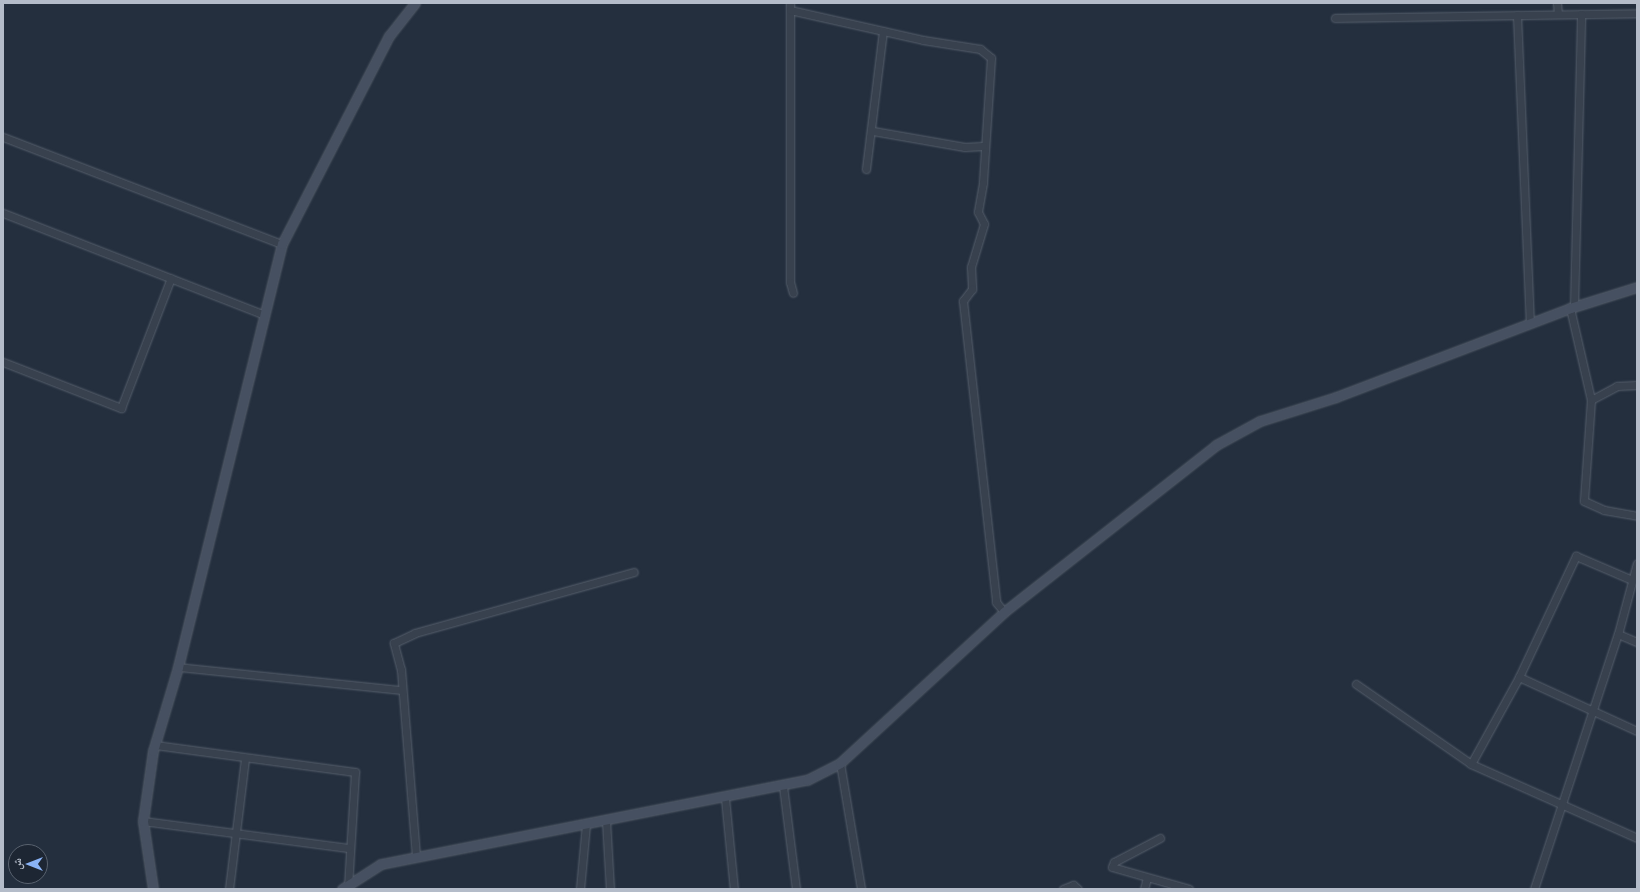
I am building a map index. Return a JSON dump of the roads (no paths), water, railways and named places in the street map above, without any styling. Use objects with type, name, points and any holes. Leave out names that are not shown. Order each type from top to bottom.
[{"type":"street","points":[[153,889],[143,821],[155,745],[178,667],[282,244],[389,36],[416,3]]},
{"type":"street","points":[[1557,3],[1558,14]]},
{"type":"street","points":[[793,293],[790,282],[790,6],[882,31],[980,49],[991,58],[984,146],[983,184],[978,212],[984,224],[971,267],[972,289],[963,301],[996,602],[1004,612]]},
{"type":"street","points":[[1335,18],[1637,13]]},
{"type":"street","points":[[1581,14],[1572,307],[1591,400],[1584,501],[1604,510],[1637,516]]},
{"type":"street","points":[[1517,15],[1530,323]]},
{"type":"street","points":[[866,169],[872,131],[882,31]]},
{"type":"street","points":[[872,131],[965,147],[984,146]]},
{"type":"street","points":[[3,138],[282,244]]},
{"type":"street","points":[[3,214],[265,315]]},
{"type":"street","points":[[3,362],[121,408],[171,278]]},
{"type":"street","points":[[345,887],[381,864],[416,856],[725,798],[807,780],[840,763],[1004,612],[1140,502],[1216,445],[1244,429],[1572,307],[1637,287]]},
{"type":"street","points":[[1591,400],[1617,386],[1637,385]]},
{"type":"street","points":[[1471,764],[1519,677],[1576,556],[1632,580]]},
{"type":"street","points":[[1534,889],[1560,805],[1618,634],[1637,563]]},
{"type":"street","points":[[416,856],[401,690],[401,670],[393,647],[397,640],[634,572]]},
{"type":"street","points":[[1618,634],[1637,642]]},
{"type":"street","points":[[178,667],[401,690]]},
{"type":"street","points":[[1519,677],[1592,712],[1637,731]]},
{"type":"street","points":[[1356,684],[1471,764],[1560,805],[1637,838]]},
{"type":"street","points":[[155,745],[355,772],[345,887]]},
{"type":"street","points":[[229,889],[245,758]]},
{"type":"street","points":[[840,763],[861,889]]},
{"type":"street","points":[[783,786],[796,889]]},
{"type":"street","points":[[725,798],[734,889]]},
{"type":"street","points":[[606,820],[610,889]]},
{"type":"street","points":[[143,821],[348,848]]},
{"type":"street","points":[[580,889],[586,824]]},
{"type":"street","points":[[1160,838],[1112,864],[1116,870],[1189,889]]},
{"type":"street","points":[[1144,889],[1147,878]]},
{"type":"street","points":[[1063,889],[1072,885],[1078,889]]}]
